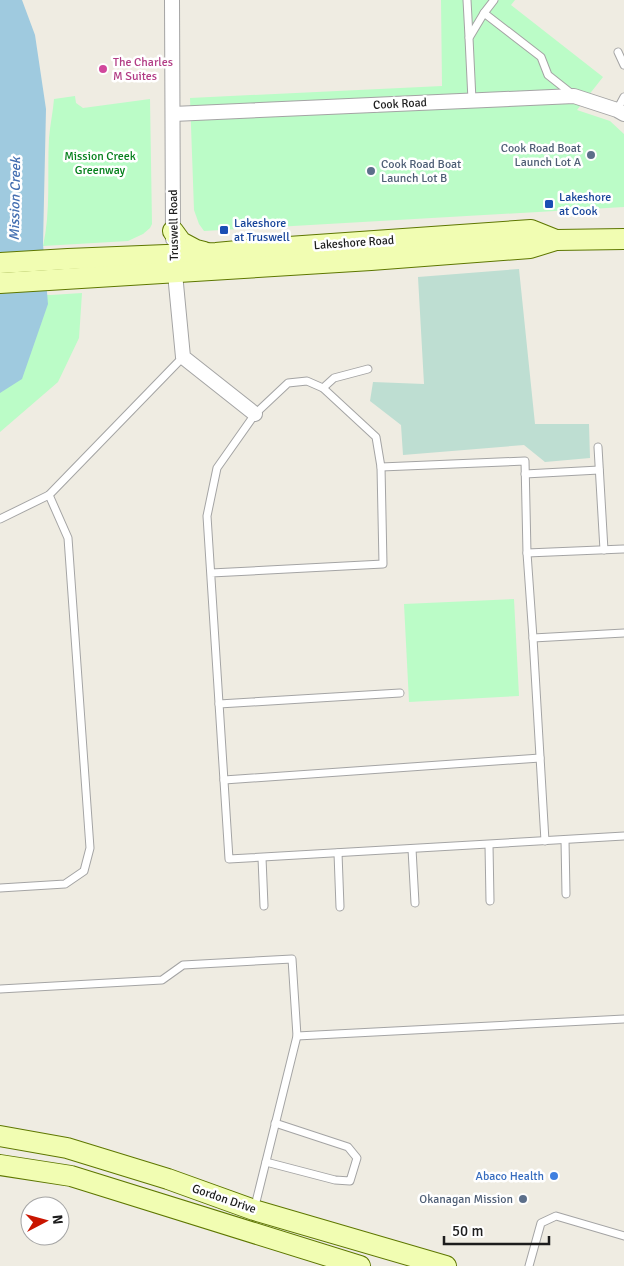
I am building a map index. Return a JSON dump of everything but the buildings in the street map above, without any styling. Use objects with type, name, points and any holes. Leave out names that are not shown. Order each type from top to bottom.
[{"type":"main road","name":"Lakeshore Road","points":[[0,283],[70,279],[174,263],[315,254],[531,230],[556,240],[622,238]]},
{"type":"main road","points":[[173,231],[181,242],[196,250],[209,253]]},
{"type":"main road","name":"Lakeshore Road","points":[[0,263],[68,259],[174,263],[209,253],[315,254]]},
{"type":"main road","name":"Gordon Drive","points":[[0,1136],[67,1148],[168,1179],[250,1220],[360,1266]]},
{"type":"main road","name":"Gordon Drive","points":[[0,1165],[71,1176],[446,1266]]},
{"type":"street","name":"Truswell Road","points":[[172,0],[173,231],[174,263],[183,357]]},
{"type":"street","name":"Cook Road","points":[[173,114],[574,96],[621,112]]},
{"type":"street","points":[[183,357],[255,414]]},
{"type":"lane","points":[[467,0],[472,100]]},
{"type":"lane","points":[[469,38],[494,0]]},
{"type":"lane","points":[[484,13],[541,57],[548,75],[574,96]]},
{"type":"lane","points":[[618,52],[624,64]]},
{"type":"lane","points":[[621,112],[624,97]]},
{"type":"lane","points":[[0,519],[48,496],[183,357]]},
{"type":"lane","points":[[323,388],[334,378],[368,370]]},
{"type":"lane","points":[[211,572],[383,564],[381,467],[376,437],[323,388],[307,381],[288,383],[255,414],[217,468],[207,516],[228,859],[624,836]]},
{"type":"lane","points":[[598,447],[604,550]]},
{"type":"lane","points":[[381,467],[525,461],[527,553],[545,841]]},
{"type":"lane","points":[[525,474],[599,470]]},
{"type":"lane","points":[[0,888],[65,884],[84,871],[90,848],[68,538],[48,496]]},
{"type":"lane","points":[[527,553],[623,549]]},
{"type":"lane","points":[[533,638],[624,633]]},
{"type":"lane","points":[[219,704],[400,693]]},
{"type":"lane","points":[[224,780],[540,758]]},
{"type":"lane","points":[[565,840],[566,894]]},
{"type":"lane","points":[[489,845],[490,901]]},
{"type":"lane","points":[[412,849],[415,903]]},
{"type":"lane","points":[[338,853],[340,906]]},
{"type":"lane","points":[[262,858],[264,906]]},
{"type":"lane","points":[[0,988],[162,980],[183,965],[292,959],[297,1036],[250,1220]]},
{"type":"lane","points":[[297,1036],[624,1019]]},
{"type":"lane","points":[[266,1162],[334,1180],[350,1182],[357,1158],[348,1147],[275,1123]]},
{"type":"lane","points":[[529,1266],[541,1223],[556,1216],[624,1236]]},
{"type":"green space","points":[[441,0],[515,0],[511,5],[603,77],[577,110],[610,121],[624,134],[624,207],[204,231],[199,224],[194,210],[190,98],[442,86]]},
{"type":"green space","name":"Mission Creek Greenway","points":[[75,96],[76,103],[83,108],[150,99],[152,224],[143,234],[128,241],[43,246],[48,206],[49,138],[54,99]]},
{"type":"green space","points":[[519,269],[535,424],[589,424],[590,458],[545,462],[524,445],[403,455],[401,425],[370,401],[373,382],[424,384],[418,277]]},
{"type":"green space","points":[[0,292],[51,295],[82,293],[79,338],[58,382],[0,432]]},
{"type":"green space","points":[[514,599],[519,696],[409,702],[404,604]]},
{"type":"water","name":"Mission Creek","points":[[0,0],[22,0],[35,35],[46,109],[43,244],[48,304],[22,379],[0,393]]},
{"type":"place","name":"The Charles M Suites","points":[[103,69]]},
{"type":"place","name":"Cook Road Boat Launch Lot A","points":[[591,155]]},
{"type":"place","name":"Cook Road Boat Launch Lot B","points":[[371,171]]},
{"type":"place","name":"Lakeshore at Cook","points":[[549,204]]},
{"type":"place","name":"Lakeshore at Truswell","points":[[224,230]]},
{"type":"place","name":"Abaco Health","points":[[554,1176]]},
{"type":"place","name":"Okanagan Mission","points":[[523,1199]]}]
